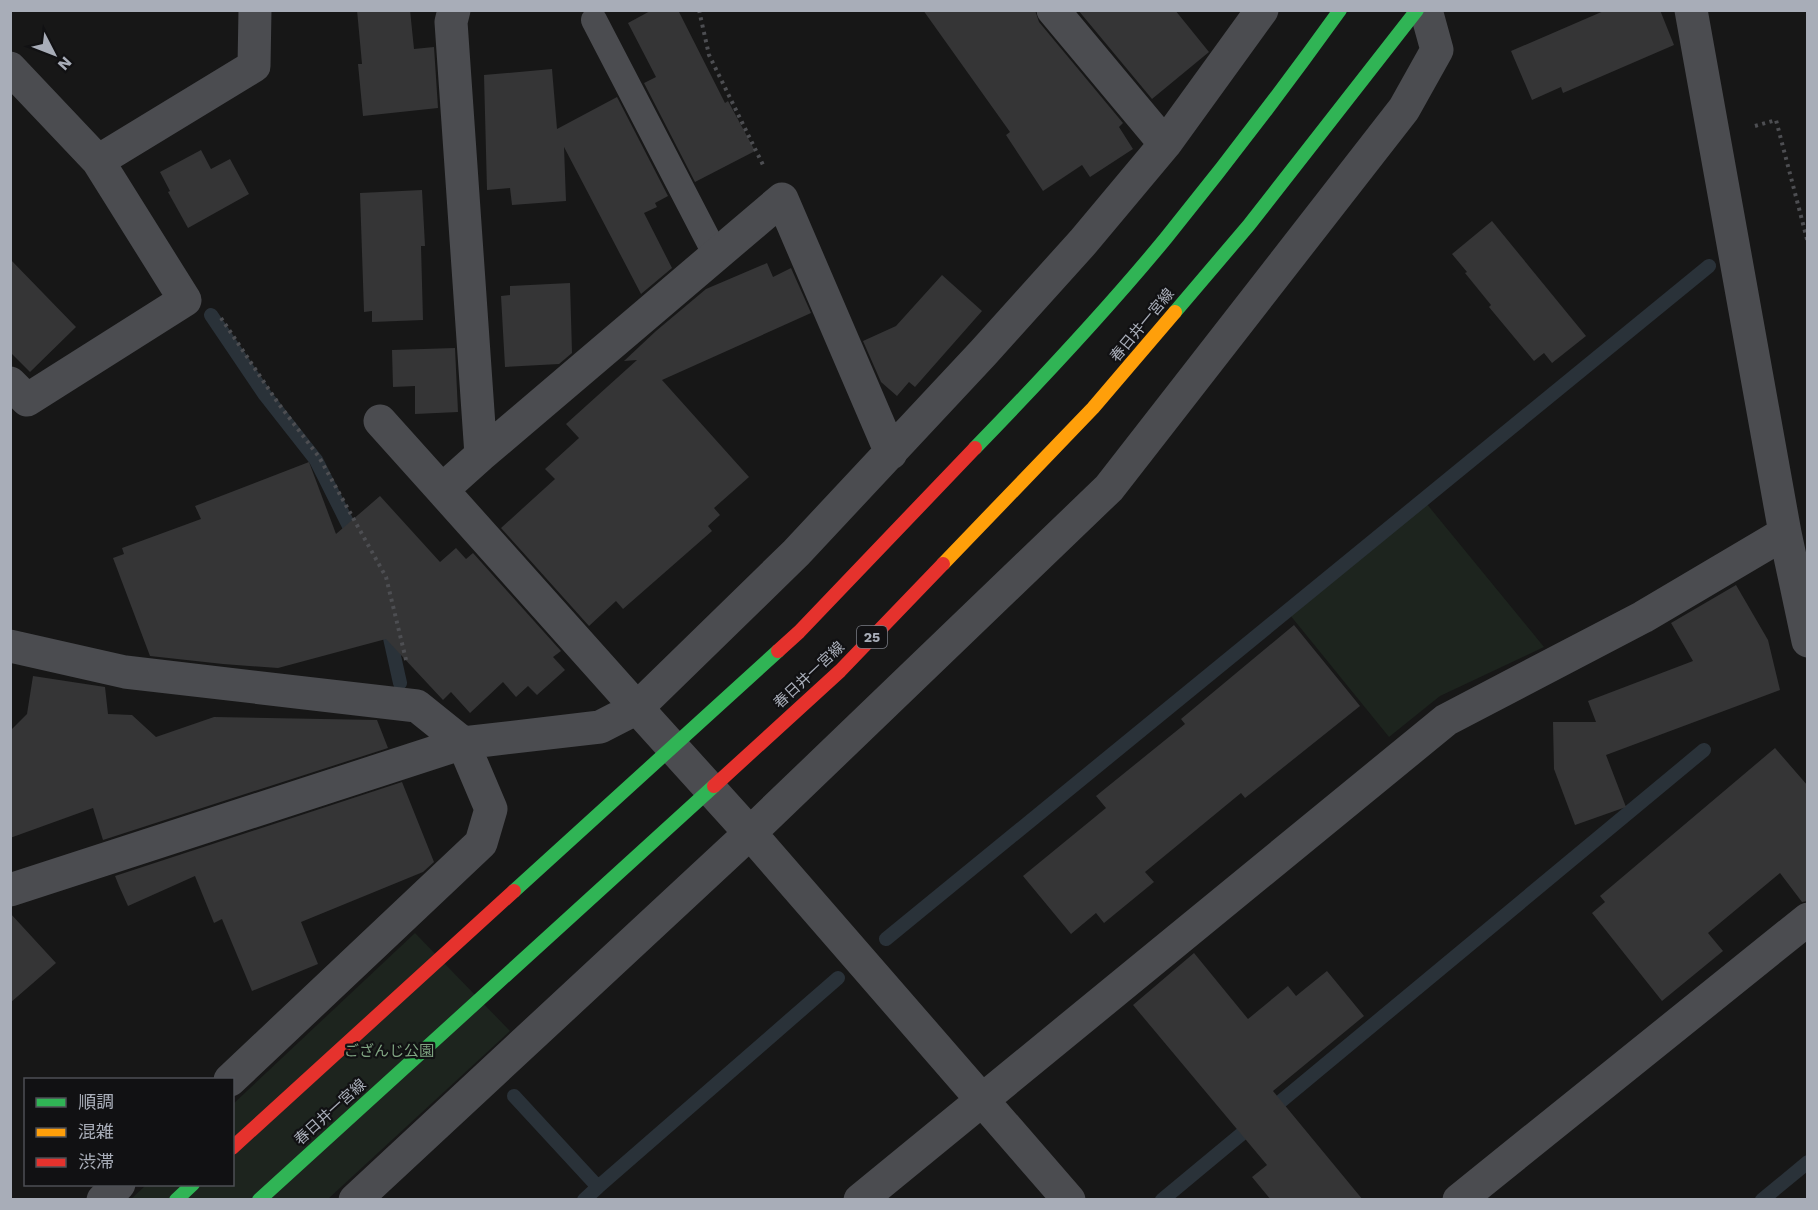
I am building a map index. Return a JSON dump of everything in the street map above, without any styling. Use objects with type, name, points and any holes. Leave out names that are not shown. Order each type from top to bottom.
[{"type":"main road","points":[[234,1146],[799,632],[1046,374],[1166,239],[1284,88],[1340,10]]},
{"type":"main road","name":"春日井一宮線","points":[[259,1200],[840,671],[1093,408],[1249,225],[1417,10]]},
{"type":"main road","points":[[176,1200],[192,1186]]},
{"type":"street","points":[[98,160],[254,66],[255,10]]},
{"type":"street","points":[[454,10],[451,22],[481,455]]},
{"type":"street","points":[[1053,10],[1165,144]]},
{"type":"street","points":[[10,890],[463,743],[600,727],[637,708],[788,561],[891,453],[1083,242],[1165,144],[1262,10]]},
{"type":"street","points":[[355,1200],[750,833],[1109,488],[1404,109],[1437,50],[1426,10]]},
{"type":"street","points":[[1691,10],[1785,533],[1800,571],[1808,641]]},
{"type":"street","points":[[10,68],[98,160],[185,300],[27,400],[10,383]]},
{"type":"street","points":[[442,490],[782,199],[891,453]]},
{"type":"street","points":[[380,421],[750,833],[1069,1200]]},
{"type":"street","points":[[861,1200],[1446,720],[1643,617],[1785,533]]},
{"type":"street","points":[[10,646],[125,672],[417,706],[463,743],[490,809],[481,843],[232,1078]]},
{"type":"street","points":[[1459,1200],[1808,919]]},
{"type":"street","points":[[103,1200],[118,1186]]},
{"type":"lane","points":[[594,20],[716,255]]},
{"type":"path","points":[[699,10],[709,55],[782,199]]},
{"type":"path","points":[[1714,138],[1776,120],[1808,243]]},
{"type":"path","points":[[185,300],[213,306],[278,403],[319,457],[386,577],[417,706]]},
{"type":"green space","points":[[1426,503],[1544,647],[1440,696],[1389,737],[1290,615]]},
{"type":"green space","name":"ござんじ公園","points":[[415,933],[510,1031],[328,1199],[130,1200],[145,1186],[234,1186],[234,1103]]},
{"type":"building","points":[[357,10],[410,10],[414,49],[434,47],[438,108],[363,116],[358,64],[362,64]]},
{"type":"building","points":[[652,10],[678,10],[725,103],[728,101],[755,151],[695,182],[644,83],[656,77],[628,23]]},
{"type":"building","points":[[923,10],[1035,10],[1039,22],[1123,123],[1119,127],[1133,149],[1090,177],[1082,165],[1043,191],[1006,135],[1010,132]]},
{"type":"building","points":[[1078,10],[1175,10],[1209,52],[1152,99]]},
{"type":"building","points":[[1606,10],[1660,10],[1674,45],[1563,93],[1561,87],[1532,100],[1511,51]]},
{"type":"building","points":[[552,69],[557,129],[617,97],[668,196],[655,203],[657,207],[644,213],[672,268],[641,294],[564,147],[566,201],[512,205],[510,188],[487,190],[484,75]]},
{"type":"building","points":[[201,150],[211,169],[230,159],[249,194],[188,228],[160,172]]},
{"type":"building","points":[[422,190],[425,246],[421,246],[423,320],[372,322],[372,311],[364,312],[360,193]]},
{"type":"building","points":[[1492,221],[1586,336],[1552,363],[1544,353],[1534,361],[1489,307],[1491,305],[1452,254]]},
{"type":"building","points":[[10,259],[76,327],[30,372],[10,352]]},
{"type":"building","points":[[767,263],[773,277],[791,268],[811,313],[662,380],[749,477],[714,508],[720,515],[708,526],[712,531],[623,609],[616,601],[589,626],[501,528],[555,479],[545,469],[579,438],[566,424],[637,360],[624,361],[706,289]]},
{"type":"building","points":[[942,275],[982,311],[915,387],[909,382],[897,396],[881,382],[863,341],[896,326]]},
{"type":"building","points":[[570,283],[572,353],[559,364],[505,367],[501,296],[510,295],[510,286]]},
{"type":"building","points":[[455,348],[458,412],[415,414],[415,386],[393,387],[392,350]]},
{"type":"building","points":[[309,462],[336,534],[380,496],[440,562],[456,548],[466,559],[473,553],[561,651],[553,657],[565,670],[537,695],[528,686],[516,697],[503,682],[470,713],[451,692],[443,700],[386,639],[278,668],[150,656],[113,558],[124,554],[122,548],[201,519],[195,506]]},
{"type":"building","points":[[1736,585],[1768,640],[1780,690],[1606,755],[1626,807],[1575,825],[1554,769],[1553,722],[1596,722],[1588,701],[1693,661],[1671,623]]},
{"type":"building","points":[[1294,625],[1360,706],[1245,798],[1241,793],[1145,872],[1154,882],[1104,923],[1096,913],[1071,934],[1023,876],[1106,808],[1096,796],[1185,724],[1181,719]]},
{"type":"building","points":[[33,676],[105,687],[108,714],[132,715],[156,737],[214,717],[377,720],[388,748],[103,840],[93,808],[10,838],[10,731],[27,714]]},
{"type":"building","points":[[1775,748],[1808,786],[1808,901],[1802,902],[1780,873],[1708,933],[1723,951],[1662,1001],[1592,913],[1605,902],[1600,896]]},
{"type":"building","points":[[402,782],[434,862],[423,872],[301,922],[318,964],[252,991],[222,919],[214,923],[195,876],[128,906],[115,876]]},
{"type":"building","points":[[10,913],[56,963],[10,1003]]},
{"type":"building","points":[[1194,953],[1248,1019],[1288,986],[1296,996],[1327,971],[1364,1016],[1273,1091],[1363,1200],[1271,1200],[1252,1177],[1267,1165],[1133,1005]]},
{"type":"waterway","points":[[886,939],[1709,266]]},
{"type":"waterway","points":[[211,315],[265,395],[316,460],[355,538]]},
{"type":"waterway","points":[[388,629],[400,683]]},
{"type":"waterway","points":[[1162,1200],[1704,750]]},
{"type":"waterway","points":[[598,1187],[838,978]]},
{"type":"waterway","points":[[514,1096],[598,1187],[584,1200]]},
{"type":"waterway","points":[[1762,1200],[1808,1162]]},
{"type":"traffic: fast","points":[[975,448],[1073,345],[1166,238],[1340,10]]},
{"type":"traffic: fast","points":[[1175,312],[1249,225],[1417,10]]},
{"type":"traffic: fast","points":[[514,891],[778,651]]},
{"type":"traffic: fast","points":[[259,1200],[714,786]]},
{"type":"traffic: fast","points":[[176,1200],[191,1186]]},
{"type":"traffic: slow","points":[[943,564],[1093,408],[1175,312]]},
{"type":"traffic: jam","points":[[778,651],[799,632],[975,448]]},
{"type":"traffic: jam","points":[[714,786],[840,671],[943,564]]},
{"type":"traffic: jam","points":[[234,1146],[514,891]]}]
